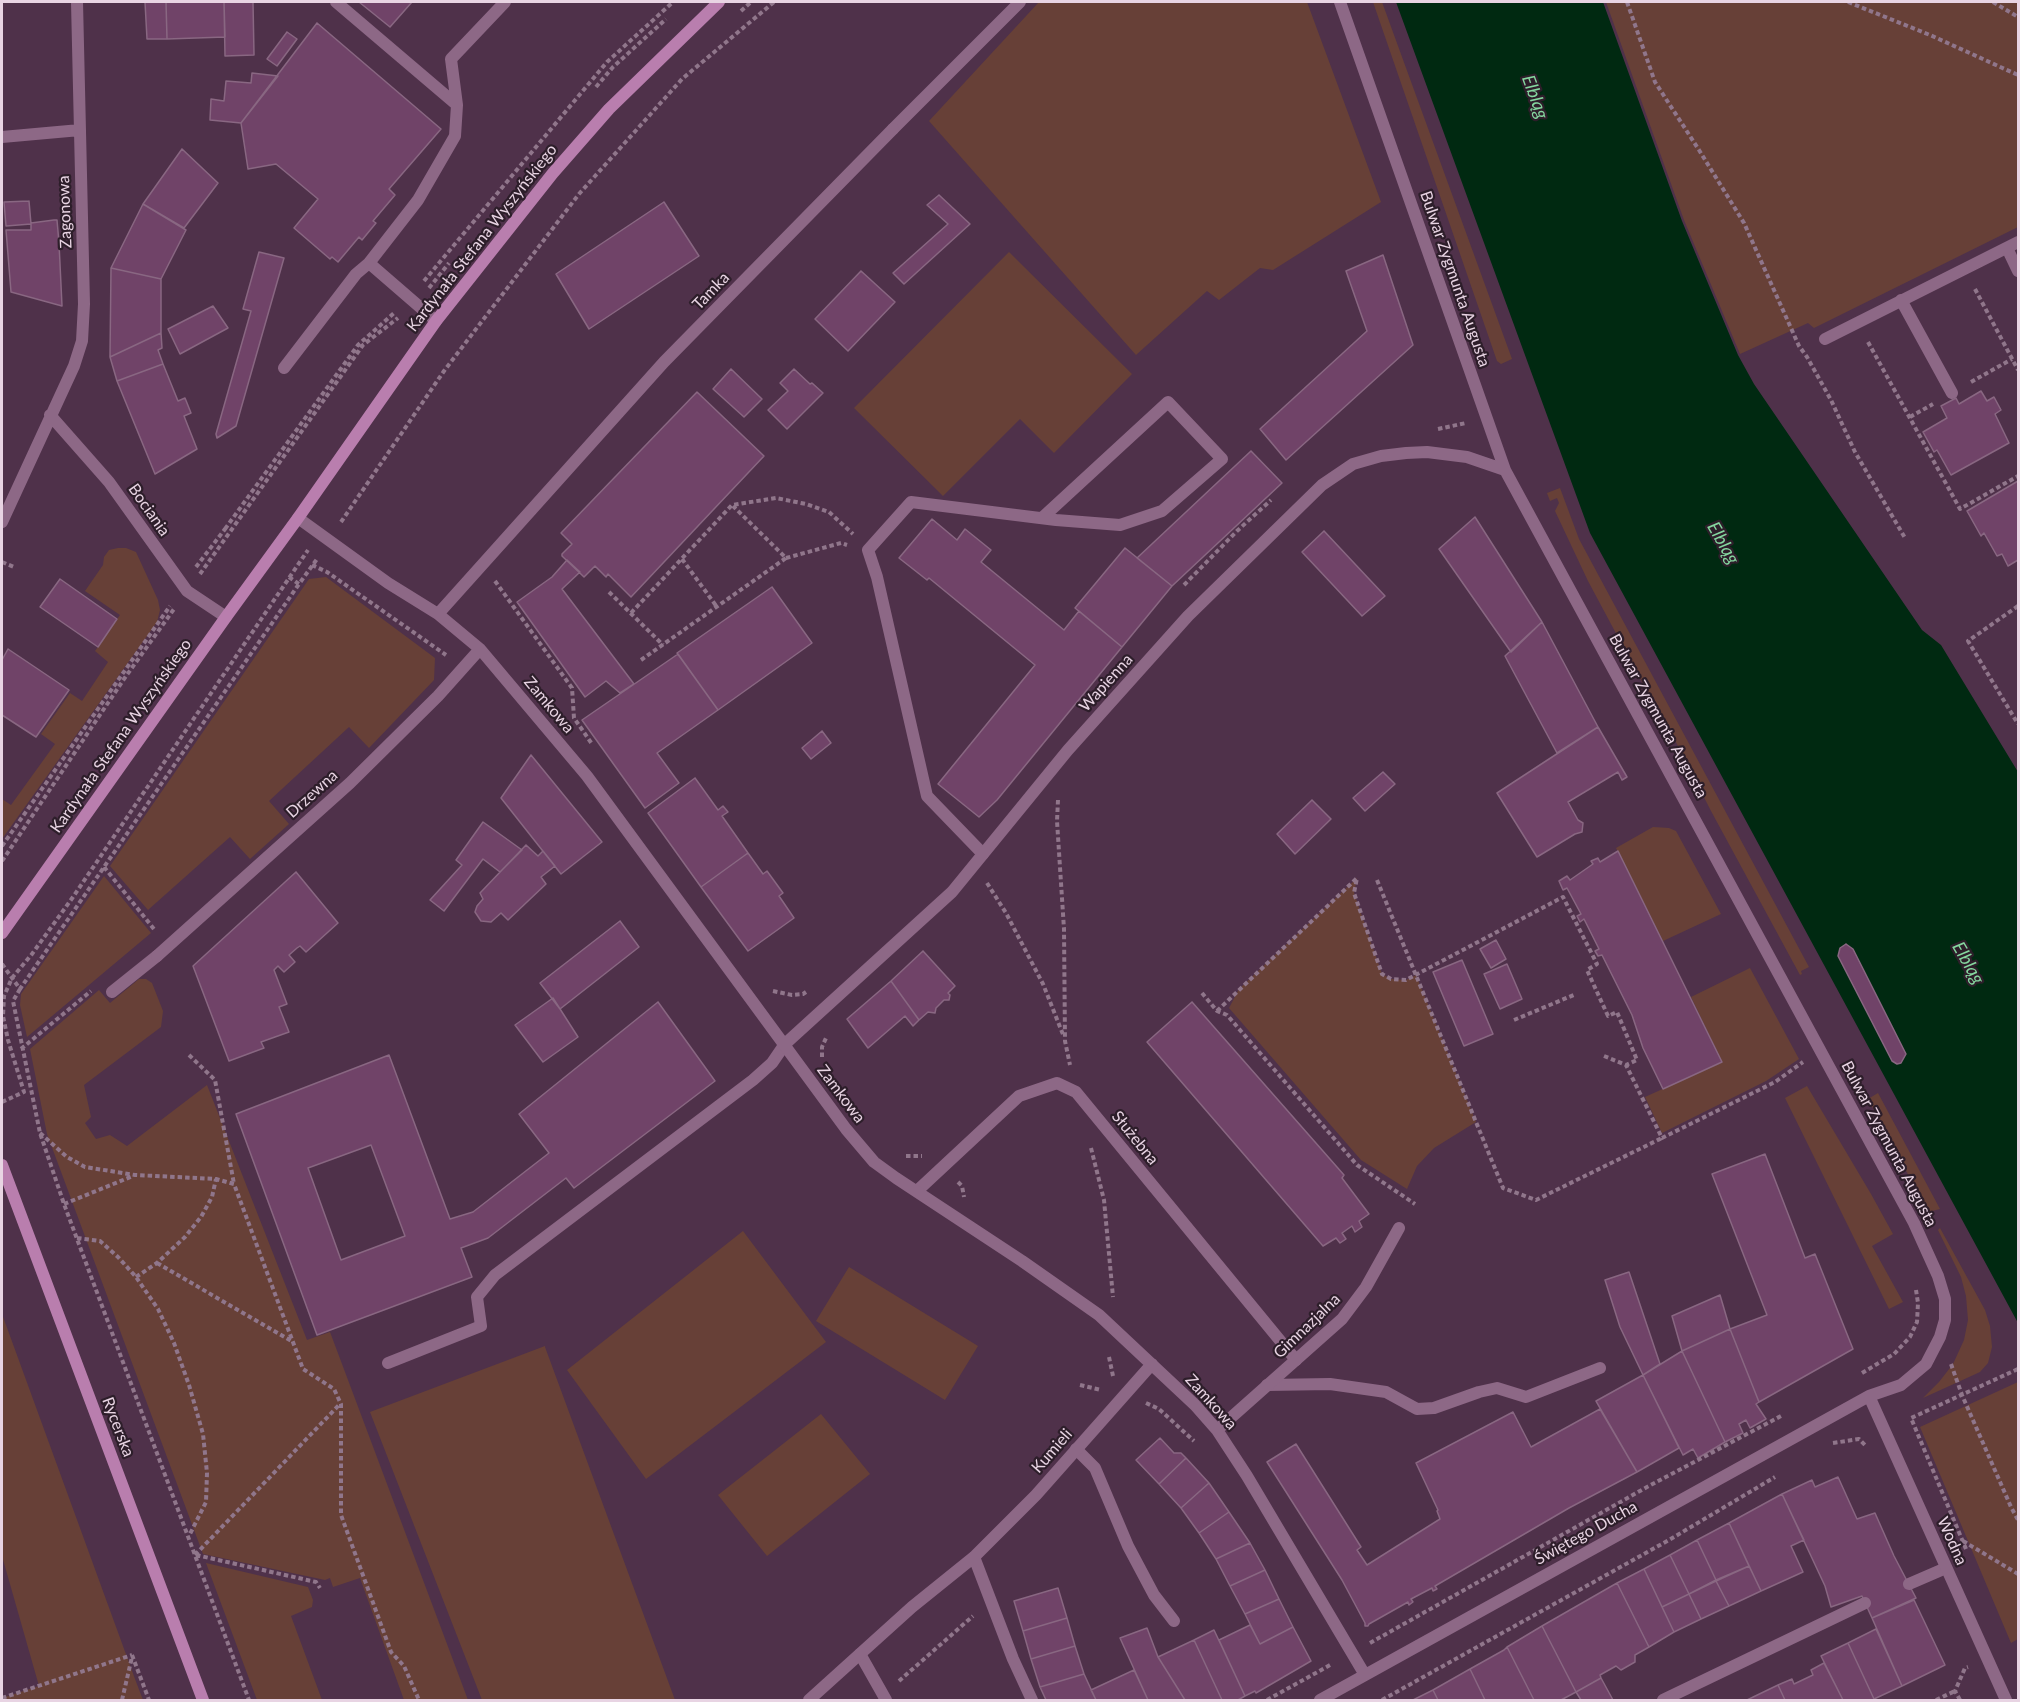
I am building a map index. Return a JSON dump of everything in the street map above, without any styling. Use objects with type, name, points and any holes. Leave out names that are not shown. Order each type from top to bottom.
[{"type":"main road","name":"Kardynała Stefana Wyszyńskiego","points":[[2,933],[436,321],[553,173],[602,117],[719,2]]},
{"type":"main road","name":"Rycerska","points":[[2,1165],[203,1701]]},
{"type":"street","name":"Zagonowa","points":[[2,522],[74,366],[81,341],[84,304],[77,2]]},
{"type":"street","points":[[336,2],[457,105]]},
{"type":"street","points":[[284,368],[356,274],[369,263],[418,200],[455,136],[457,105],[451,58],[505,2]]},
{"type":"street","name":"Tamka","points":[[438,614],[664,362],[1020,2]]},
{"type":"street","name":"Bulwar Zygmunta Augusta","points":[[1340,2],[1505,470],[1914,1223],[1938,1275],[1945,1299],[1946,1320],[1926,1364],[1901,1385],[1869,1396]]},
{"type":"street","points":[[2,137],[80,130]]},
{"type":"street","points":[[1825,339],[2019,242]]},
{"type":"street","points":[[2007,248],[2019,271]]},
{"type":"street","points":[[369,263],[436,321]]},
{"type":"street","points":[[1901,300],[1952,393]]},
{"type":"street","points":[[979,859],[927,796],[877,577],[868,550],[911,502],[1042,518],[1120,525],[1162,511],[1222,459],[1168,402],[1042,518]]},
{"type":"street","name":"Bociania","points":[[50,415],[109,482],[185,589],[225,617]]},
{"type":"street","name":"Wapienna","points":[[388,1363],[481,1326],[477,1297],[495,1275],[753,1080],[772,1063],[785,1044],[952,892],[1059,761],[1188,616],[1322,485],[1353,464],[1381,456],[1427,452],[1467,458],[1505,470]]},
{"type":"street","name":"Zamkowa","points":[[298,518],[388,583],[438,614],[480,649],[587,776],[846,1129],[874,1162],[1099,1315],[1195,1405],[1217,1430],[1247,1476],[1365,1675]]},
{"type":"street","name":"Drzewna","points":[[112,992],[157,956],[350,783],[438,696],[480,649]]},
{"type":"street","points":[[917,1191],[1019,1096],[1057,1083],[1076,1092]]},
{"type":"street","name":"Służebna","points":[[1076,1092],[1296,1360]]},
{"type":"street","name":"Gimnazjalna","points":[[1217,1430],[1342,1319],[1366,1287],[1399,1228]]},
{"type":"street","name":"Kumieli","points":[[809,1701],[912,1607],[974,1557],[1036,1495],[1152,1364]]},
{"type":"street","points":[[1267,1385],[1330,1384],[1386,1392],[1417,1409],[1434,1408],[1497,1388],[1526,1397],[1600,1368]]},
{"type":"street","name":"Wodna","points":[[1869,1396],[2004,1700]]},
{"type":"street","name":"Świętego Ducha","points":[[1320,1701],[1869,1396]]},
{"type":"street","points":[[1076,1449],[1095,1468],[1128,1546],[1154,1595],[1174,1621]]},
{"type":"street","points":[[974,1557],[1013,1659],[1032,1701]]},
{"type":"street","points":[[1909,1584],[1946,1568]]},
{"type":"street","points":[[1663,1701],[1865,1603]]},
{"type":"street","points":[[860,1654],[884,1698]]},
{"type":"path","points":[[2,861],[225,529],[358,345],[412,302],[607,62],[673,2]]},
{"type":"path","points":[[249,1701],[40,1133],[13,1001],[444,370],[579,194],[682,79],[774,2]]},
{"type":"path","points":[[1627,2],[1655,82],[1744,223],[1799,346],[1808,357],[1855,452],[1905,538]]},
{"type":"path","points":[[1848,2],[1930,35],[2019,75]]},
{"type":"path","points":[[1993,2],[2019,17]]},
{"type":"path","points":[[590,94],[613,67],[669,16]]},
{"type":"path","points":[[2,846],[159,624],[231,533],[363,345],[412,302],[453,259]]},
{"type":"path","points":[[1970,280],[2018,370]]},
{"type":"path","points":[[1857,324],[1960,508],[2019,476]]},
{"type":"path","points":[[631,613],[732,505],[776,498],[806,504],[829,512],[868,550]]},
{"type":"path","points":[[732,505],[786,558]]},
{"type":"path","points":[[225,529],[231,533]]},
{"type":"path","points":[[641,660],[786,558],[841,543],[868,550]]},
{"type":"path","points":[[682,558],[717,607]]},
{"type":"path","points":[[2,562],[14,567]]},
{"type":"path","points":[[482,564],[572,688],[574,718],[594,746]]},
{"type":"path","points":[[289,577],[299,584]]},
{"type":"path","points":[[609,592],[663,645]]},
{"type":"path","points":[[2019,606],[1968,641],[2019,724]]},
{"type":"path","points":[[1059,761],[1057,821],[1064,929],[1065,1041]]},
{"type":"path","points":[[979,859],[1043,984],[1065,1041],[1076,1092]]},
{"type":"path","points":[[104,867],[158,934]]},
{"type":"path","points":[[1217,1011],[1357,878],[1354,893],[1382,974],[1391,979],[1406,980],[1563,897],[1597,964],[1587,970],[1608,1016],[1617,1011],[1637,1060],[1626,1065]]},
{"type":"path","points":[[1377,880],[1503,1188],[1536,1200],[1775,1082],[1820,1050]]},
{"type":"path","points":[[2,964],[20,989]]},
{"type":"path","points":[[21,1049],[94,988]]},
{"type":"path","points":[[767,988],[781,994],[803,994]]},
{"type":"path","points":[[1202,993],[1217,1011],[1227,1015],[1357,1165],[1415,1204]]},
{"type":"path","points":[[1514,1020],[1576,994]]},
{"type":"path","points":[[189,1055],[215,1080],[234,1184],[303,1369],[334,1389],[341,1404],[341,1515],[391,1652],[404,1666],[419,1701]]},
{"type":"path","points":[[1604,1056],[1626,1065],[1662,1138]]},
{"type":"path","points":[[2,1102],[24,1092]]},
{"type":"path","points":[[40,1133],[68,1157],[86,1167],[135,1175],[216,1179],[234,1184]]},
{"type":"path","points":[[1090,1146],[1104,1200],[1114,1305]]},
{"type":"path","points":[[64,1203],[135,1175]]},
{"type":"path","points":[[136,1277],[157,1263],[185,1237],[201,1217],[212,1197],[216,1179]]},
{"type":"path","points":[[77,1238],[99,1241],[136,1277],[158,1310],[174,1343],[203,1434],[207,1473],[207,1502],[189,1537]]},
{"type":"path","points":[[157,1263],[293,1343]]},
{"type":"path","points":[[1859,1374],[1894,1354],[1910,1337],[1917,1322],[1916,1288],[1938,1275]]},
{"type":"path","points":[[1949,1358],[1962,1395],[2011,1508],[2019,1520]]},
{"type":"path","points":[[1966,1551],[1911,1418],[2019,1369]]},
{"type":"path","points":[[1080,1385],[1103,1390],[1114,1378]]},
{"type":"path","points":[[195,1555],[341,1404]]},
{"type":"path","points":[[1370,1643],[1647,1487],[1789,1412]]},
{"type":"path","points":[[1831,1443],[1859,1439],[1867,1447]]},
{"type":"path","points":[[1382,1701],[1670,1540],[1780,1473]]},
{"type":"path","points":[[1962,1540],[2019,1574]]},
{"type":"path","points":[[195,1555],[315,1582],[320,1588]]},
{"type":"path","points":[[884,1698],[973,1616],[986,1590]]},
{"type":"path","points":[[2,1698],[132,1655]]},
{"type":"path","points":[[122,1701],[132,1655]]},
{"type":"path","points":[[132,1655],[149,1701]]},
{"type":"path","points":[[1960,1658],[1965,1668]]},
{"type":"path","points":[[1267,1701],[1334,1663]]},
{"type":"path","points":[[1936,1701],[1955,1690]]},
{"type":"shaded area","points":[[1039,2],[1307,2],[1381,202],[1273,270],[1260,268],[1219,300],[1207,291],[1136,355],[929,121]]},
{"type":"shaded area","points":[[1373,2],[1382,2],[1512,359],[1501,364],[1497,361]]},
{"type":"shaded area","points":[[1606,2],[2018,2],[2018,227],[1814,328],[1808,323],[1740,354],[1684,220]]},
{"type":"shaded area","points":[[1009,252],[1132,374],[1054,453],[1020,419],[943,496],[854,408]]},
{"type":"shaded area","points":[[1560,488],[1579,539],[1809,967],[1801,971],[1800,975],[1711,811],[1653,697],[1650,697],[1588,581],[1555,511],[1559,503],[1557,498],[1550,501],[1547,493]]},
{"type":"shaded area","points":[[118,548],[136,552],[158,600],[160,610],[157,622],[2,839],[2,799],[11,805],[55,744],[41,734],[70,693],[82,701],[108,662],[95,651],[120,615],[85,591],[103,565],[104,557],[109,550]]},
{"type":"shaded area","points":[[326,577],[435,658],[434,680],[369,748],[349,727],[269,801],[289,824],[250,859],[230,837],[148,910],[110,866],[309,579]]},
{"type":"shaded area","points":[[1653,827],[1676,831],[1721,914],[1663,941],[1616,848]]},
{"type":"shaded area","points":[[104,876],[151,933],[27,1037],[20,1005],[21,994]]},
{"type":"shaded area","points":[[1357,878],[1354,893],[1382,974],[1391,979],[1406,980],[1416,975],[1476,1122],[1434,1148],[1417,1166],[1407,1189],[1361,1160],[1229,1008],[1239,989]]},
{"type":"shaded area","points":[[1750,968],[1799,1059],[1766,1081],[1662,1133],[1645,1097],[1722,1062],[1691,997]]},
{"type":"shaded area","points":[[139,979],[146,979],[152,983],[163,1011],[161,1027],[84,1085],[91,1117],[85,1123],[96,1139],[110,1135],[127,1146],[207,1085],[307,1340],[330,1332],[468,1700],[404,1700],[360,1578],[333,1587],[330,1578],[325,1580],[203,1554],[47,1134],[30,1049],[99,990],[110,1003]]},
{"type":"shaded area","points":[[1807,1086],[1893,1234],[1872,1246],[1903,1302],[1889,1309],[1785,1098]]},
{"type":"shaded area","points":[[1878,1093],[1940,1209],[1928,1212],[1868,1099]]},
{"type":"shaded area","points":[[1940,1228],[1985,1310],[1990,1326],[1992,1347],[1988,1363],[1980,1372],[1923,1398],[1953,1364],[1964,1340],[1968,1320],[1966,1296],[1961,1277],[1938,1230]]},
{"type":"shaded area","points":[[743,1231],[826,1342],[646,1479],[567,1370]]},
{"type":"shaded area","points":[[849,1267],[978,1346],[945,1400],[816,1321]]},
{"type":"shaded area","points":[[2,1314],[143,1700],[2,1700],[2,1698],[39,1686],[2,1556]]},
{"type":"shaded area","points":[[545,1346],[675,1700],[482,1700],[370,1412]]},
{"type":"shaded area","points":[[2018,1382],[2018,1639],[2011,1643],[1920,1427]]},
{"type":"shaded area","points":[[821,1414],[870,1474],[767,1556],[718,1495]]},
{"type":"shaded area","points":[[206,1563],[308,1587],[313,1600],[312,1607],[291,1616],[322,1700],[257,1700]]},
{"type":"water","name":"Elbląg","points":[[1396,2],[1603,2],[1682,221],[1738,355],[1754,384],[1922,630],[1941,645],[2018,772],[2018,1323],[1590,533]]},
{"type":"building","points":[[145,2],[166,2],[167,39],[147,39]]},
{"type":"building","points":[[166,2],[224,2],[225,37],[167,39]]},
{"type":"building","points":[[224,2],[253,2],[254,55],[225,56]]},
{"type":"building","points":[[359,2],[412,2],[390,27]]},
{"type":"building","points":[[317,23],[441,129],[389,189],[395,195],[373,221],[376,223],[362,240],[359,237],[338,262],[332,257],[330,259],[294,228],[318,199],[276,164],[248,169],[241,123]]},
{"type":"building","points":[[287,32],[297,39],[277,66],[267,59]]},
{"type":"building","points":[[252,73],[278,76],[241,123],[210,120],[211,99],[224,101],[226,81],[251,83]]},
{"type":"building","points":[[182,149],[218,183],[184,228],[143,204]]},
{"type":"building","points":[[939,195],[970,224],[904,284],[893,273],[948,224],[927,205]]},
{"type":"building","points":[[29,201],[31,224],[6,226],[4,202]]},
{"type":"building","points":[[664,202],[699,256],[589,329],[556,274]]},
{"type":"building","points":[[143,204],[186,230],[161,279],[111,268]]},
{"type":"building","points":[[57,220],[62,306],[11,292],[6,230],[31,230],[31,223]]},
{"type":"building","points":[[259,252],[284,258],[236,426],[217,438],[216,434],[251,311],[243,309]]},
{"type":"building","points":[[1383,255],[1413,345],[1286,460],[1260,429],[1367,331],[1346,271]]},
{"type":"building","points":[[111,268],[161,279],[161,333],[110,357]]},
{"type":"building","points":[[861,271],[895,302],[848,351],[815,319]]},
{"type":"building","points":[[213,306],[228,328],[180,354],[168,329]]},
{"type":"building","points":[[161,333],[162,348],[158,350],[163,364],[117,381],[110,357]]},
{"type":"building","points":[[163,364],[178,401],[185,398],[191,413],[184,416],[197,449],[155,474],[117,381]]},
{"type":"building","points":[[731,369],[762,399],[744,417],[713,389]]},
{"type":"building","points":[[794,369],[823,393],[787,429],[768,410],[788,391],[780,383]]},
{"type":"building","points":[[1981,391],[1987,401],[1994,397],[2001,410],[1995,414],[2009,443],[1951,475],[1937,450],[1934,452],[1923,432],[1947,418],[1941,406],[1956,398],[1959,404]]},
{"type":"building","points":[[697,392],[764,456],[631,597],[608,574],[606,577],[595,566],[584,577],[562,556],[572,544],[561,533]]},
{"type":"building","points":[[1251,451],[1282,483],[1172,586],[1137,558]]},
{"type":"building","points":[[2018,481],[2018,560],[2008,566],[2002,554],[1997,556],[1984,533],[1981,536],[1967,511]]},
{"type":"building","points":[[1475,517],[1542,622],[1511,652],[1439,549]]},
{"type":"building","points":[[932,519],[957,540],[965,529],[991,550],[981,562],[1064,630],[1079,611],[1122,647],[997,800],[979,817],[938,784],[1035,665],[929,578],[927,580],[899,558]]},
{"type":"building","points":[[1324,531],[1385,596],[1362,616],[1302,552]]},
{"type":"building","points":[[1125,548],[1172,586],[1122,647],[1075,608]]},
{"type":"building","points":[[567,560],[580,572],[562,589],[634,684],[620,693],[606,681],[585,697],[517,602],[552,577]]},
{"type":"building","points":[[60,579],[117,619],[98,647],[40,607]]},
{"type":"building","points":[[772,587],[812,643],[718,710],[677,653]]},
{"type":"building","points":[[1542,622],[1598,727],[1557,753],[1505,656]]},
{"type":"building","points":[[8,649],[69,690],[36,737],[2,715],[2,660]]},
{"type":"building","points":[[678,654],[718,710],[657,753],[679,783],[645,808],[582,720]]},
{"type":"building","points":[[1598,727],[1627,777],[1622,780],[1618,772],[1568,802],[1578,820],[1583,823],[1582,832],[1537,857],[1497,793]]},
{"type":"building","points":[[822,731],[831,743],[811,759],[802,748]]},
{"type":"building","points":[[531,755],[602,842],[561,874],[501,798]]},
{"type":"building","points":[[1383,772],[1395,784],[1365,811],[1353,798]]},
{"type":"building","points":[[695,778],[718,810],[723,806],[728,812],[722,816],[748,853],[701,887],[648,813]]},
{"type":"building","points":[[1312,800],[1331,819],[1295,854],[1277,834]]},
{"type":"building","points":[[483,822],[522,850],[500,872],[483,859],[444,911],[430,900],[462,865],[456,860]]},
{"type":"building","points":[[526,845],[538,856],[543,851],[555,866],[541,877],[546,884],[508,920],[501,913],[491,922],[481,921],[475,912],[483,899],[480,893]]},
{"type":"building","points":[[1618,851],[1722,1062],[1663,1089],[1643,1048],[1632,1015],[1602,955],[1598,956],[1595,951],[1599,949],[1584,919],[1580,922],[1577,916],[1581,914],[1567,888],[1563,890],[1559,881],[1567,876],[1570,880],[1593,864],[1591,861],[1598,858],[1600,862]]},
{"type":"building","points":[[748,853],[763,874],[767,871],[783,893],[779,896],[794,918],[748,951],[701,887]]},
{"type":"building","points":[[296,872],[338,923],[306,952],[300,946],[289,955],[295,962],[284,972],[278,966],[274,970],[287,1004],[279,1007],[289,1032],[261,1042],[264,1048],[229,1061],[193,966]]},
{"type":"building","points":[[620,921],[639,947],[560,1009],[540,983]]},
{"type":"building","points":[[1496,940],[1506,959],[1491,968],[1480,949]]},
{"type":"building","points":[[1846,944],[1853,949],[1906,1054],[1901,1063],[1897,1064],[1892,1061],[1838,956],[1840,948]]},
{"type":"building","points":[[923,951],[955,986],[948,993],[949,1000],[944,1000],[936,1008],[935,1013],[928,1012],[919,1020],[891,981]]},
{"type":"building","points":[[1462,960],[1493,1034],[1464,1046],[1433,972]]},
{"type":"building","points":[[1507,964],[1522,999],[1500,1009],[1484,974]]},
{"type":"building","points":[[891,981],[919,1020],[913,1026],[905,1016],[868,1048],[847,1019]]},
{"type":"building","points":[[553,998],[578,1037],[543,1062],[515,1025]]},
{"type":"building","points":[[658,1002],[715,1081],[574,1188],[566,1178],[488,1238],[461,1248],[472,1277],[317,1335],[236,1114],[389,1055],[450,1219],[473,1212],[549,1153],[519,1114]],"holes":[[[371,1145],[405,1236],[341,1260],[308,1168]]]},
{"type":"building","points":[[1192,1002],[1344,1175],[1342,1178],[1369,1214],[1359,1221],[1362,1227],[1355,1232],[1352,1226],[1342,1233],[1346,1239],[1340,1243],[1336,1238],[1323,1246],[1147,1042]]},
{"type":"building","points":[[1765,1154],[1805,1258],[1815,1254],[1853,1349],[1759,1402],[1730,1329],[1767,1315],[1712,1174]]},
{"type":"building","points":[[1629,1272],[1660,1364],[1643,1375],[1620,1327],[1605,1280]]},
{"type":"building","points":[[1720,1295],[1730,1329],[1682,1351],[1672,1316]]},
{"type":"building","points":[[1730,1329],[1759,1402],[1756,1404],[1766,1419],[1750,1428],[1746,1420],[1739,1424],[1743,1433],[1725,1442],[1682,1351]]},
{"type":"building","points":[[1682,1351],[1725,1442],[1698,1458],[1693,1449],[1683,1455],[1643,1375]]},
{"type":"building","points":[[1643,1375],[1679,1448],[1637,1472],[1596,1401]]},
{"type":"building","points":[[1600,1409],[1637,1472],[1569,1508],[1435,1586],[1437,1589],[1433,1591],[1432,1588],[1411,1599],[1413,1602],[1409,1605],[1408,1602],[1368,1626],[1365,1626],[1342,1580],[1267,1462],[1296,1444],[1361,1547],[1357,1550],[1367,1565],[1440,1519],[1416,1463],[1513,1412],[1531,1447]]},
{"type":"building","points":[[1160,1438],[1174,1453],[1181,1453],[1186,1458],[1159,1484],[1136,1460]]},
{"type":"building","points":[[1186,1458],[1209,1483],[1181,1508],[1159,1484]]},
{"type":"building","points":[[1838,1477],[1857,1519],[1875,1513],[1916,1598],[1872,1618],[1862,1596],[1831,1607],[1825,1586],[1782,1494],[1812,1480],[1815,1487]]},
{"type":"building","points":[[1209,1483],[1229,1512],[1199,1533],[1181,1508]]},
{"type":"building","points":[[1782,1494],[1804,1540],[1791,1546],[1803,1572],[1761,1591],[1729,1523]]},
{"type":"building","points":[[1229,1512],[1250,1543],[1216,1559],[1199,1533]]},
{"type":"building","points":[[1729,1523],[1749,1566],[1716,1580],[1697,1540]]},
{"type":"building","points":[[1697,1540],[1716,1580],[1689,1594],[1670,1555]]},
{"type":"building","points":[[1250,1543],[1265,1570],[1230,1586],[1216,1559]]},
{"type":"building","points":[[1670,1555],[1689,1594],[1662,1607],[1644,1569]]},
{"type":"building","points":[[1749,1566],[1761,1591],[1729,1606],[1716,1581]]},
{"type":"building","points":[[1644,1569],[1674,1632],[1649,1647],[1617,1583]]},
{"type":"building","points":[[1265,1570],[1279,1599],[1245,1614],[1230,1586]]},
{"type":"building","points":[[1716,1581],[1729,1606],[1701,1619],[1689,1594]]},
{"type":"building","points":[[1617,1583],[1649,1647],[1635,1655],[1635,1662],[1621,1670],[1616,1666],[1600,1675],[1601,1678],[1576,1692],[1542,1626]]},
{"type":"building","points":[[1058,1588],[1067,1618],[1023,1631],[1014,1601]]},
{"type":"building","points":[[1689,1594],[1701,1619],[1674,1632],[1662,1607]]},
{"type":"building","points":[[1279,1599],[1293,1627],[1260,1644],[1245,1614]]},
{"type":"building","points":[[1914,1600],[1945,1665],[1902,1686],[1872,1618]]},
{"type":"building","points":[[1067,1618],[1075,1646],[1031,1659],[1023,1631]]},
{"type":"building","points":[[1250,1625],[1260,1644],[1293,1627],[1311,1661],[1256,1693],[1255,1691],[1245,1696],[1219,1640]]},
{"type":"building","points":[[1542,1626],[1576,1692],[1561,1700],[1534,1700],[1507,1647]]},
{"type":"building","points":[[1147,1628],[1158,1657],[1185,1700],[1148,1700],[1120,1638]]},
{"type":"building","points":[[1876,1629],[1902,1686],[1874,1699],[1848,1643]]},
{"type":"building","points":[[1214,1630],[1245,1696],[1238,1700],[1222,1700],[1194,1640]]},
{"type":"building","points":[[1194,1640],[1222,1700],[1185,1700],[1158,1657]]},
{"type":"building","points":[[1848,1643],[1875,1700],[1843,1700],[1821,1656]]},
{"type":"building","points":[[1075,1646],[1084,1674],[1040,1687],[1031,1659]]},
{"type":"building","points":[[1507,1647],[1534,1700],[1485,1700],[1470,1669]]},
{"type":"building","points":[[1824,1663],[1843,1700],[1785,1700],[1778,1685],[1792,1679],[1794,1684],[1813,1675],[1811,1670]]},
{"type":"building","points":[[1470,1669],[1485,1700],[1438,1700],[1433,1690]]},
{"type":"building","points":[[1134,1670],[1148,1700],[1096,1700],[1091,1690]]},
{"type":"building","points":[[1084,1674],[1096,1700],[1046,1700],[1040,1687]]},
{"type":"building","points":[[1601,1678],[1613,1700],[1581,1700],[1576,1692]]},
{"type":"building","points":[[1778,1685],[1785,1700],[1747,1700]]},
{"type":"building","points":[[1433,1690],[1438,1700],[1413,1700]]}]
